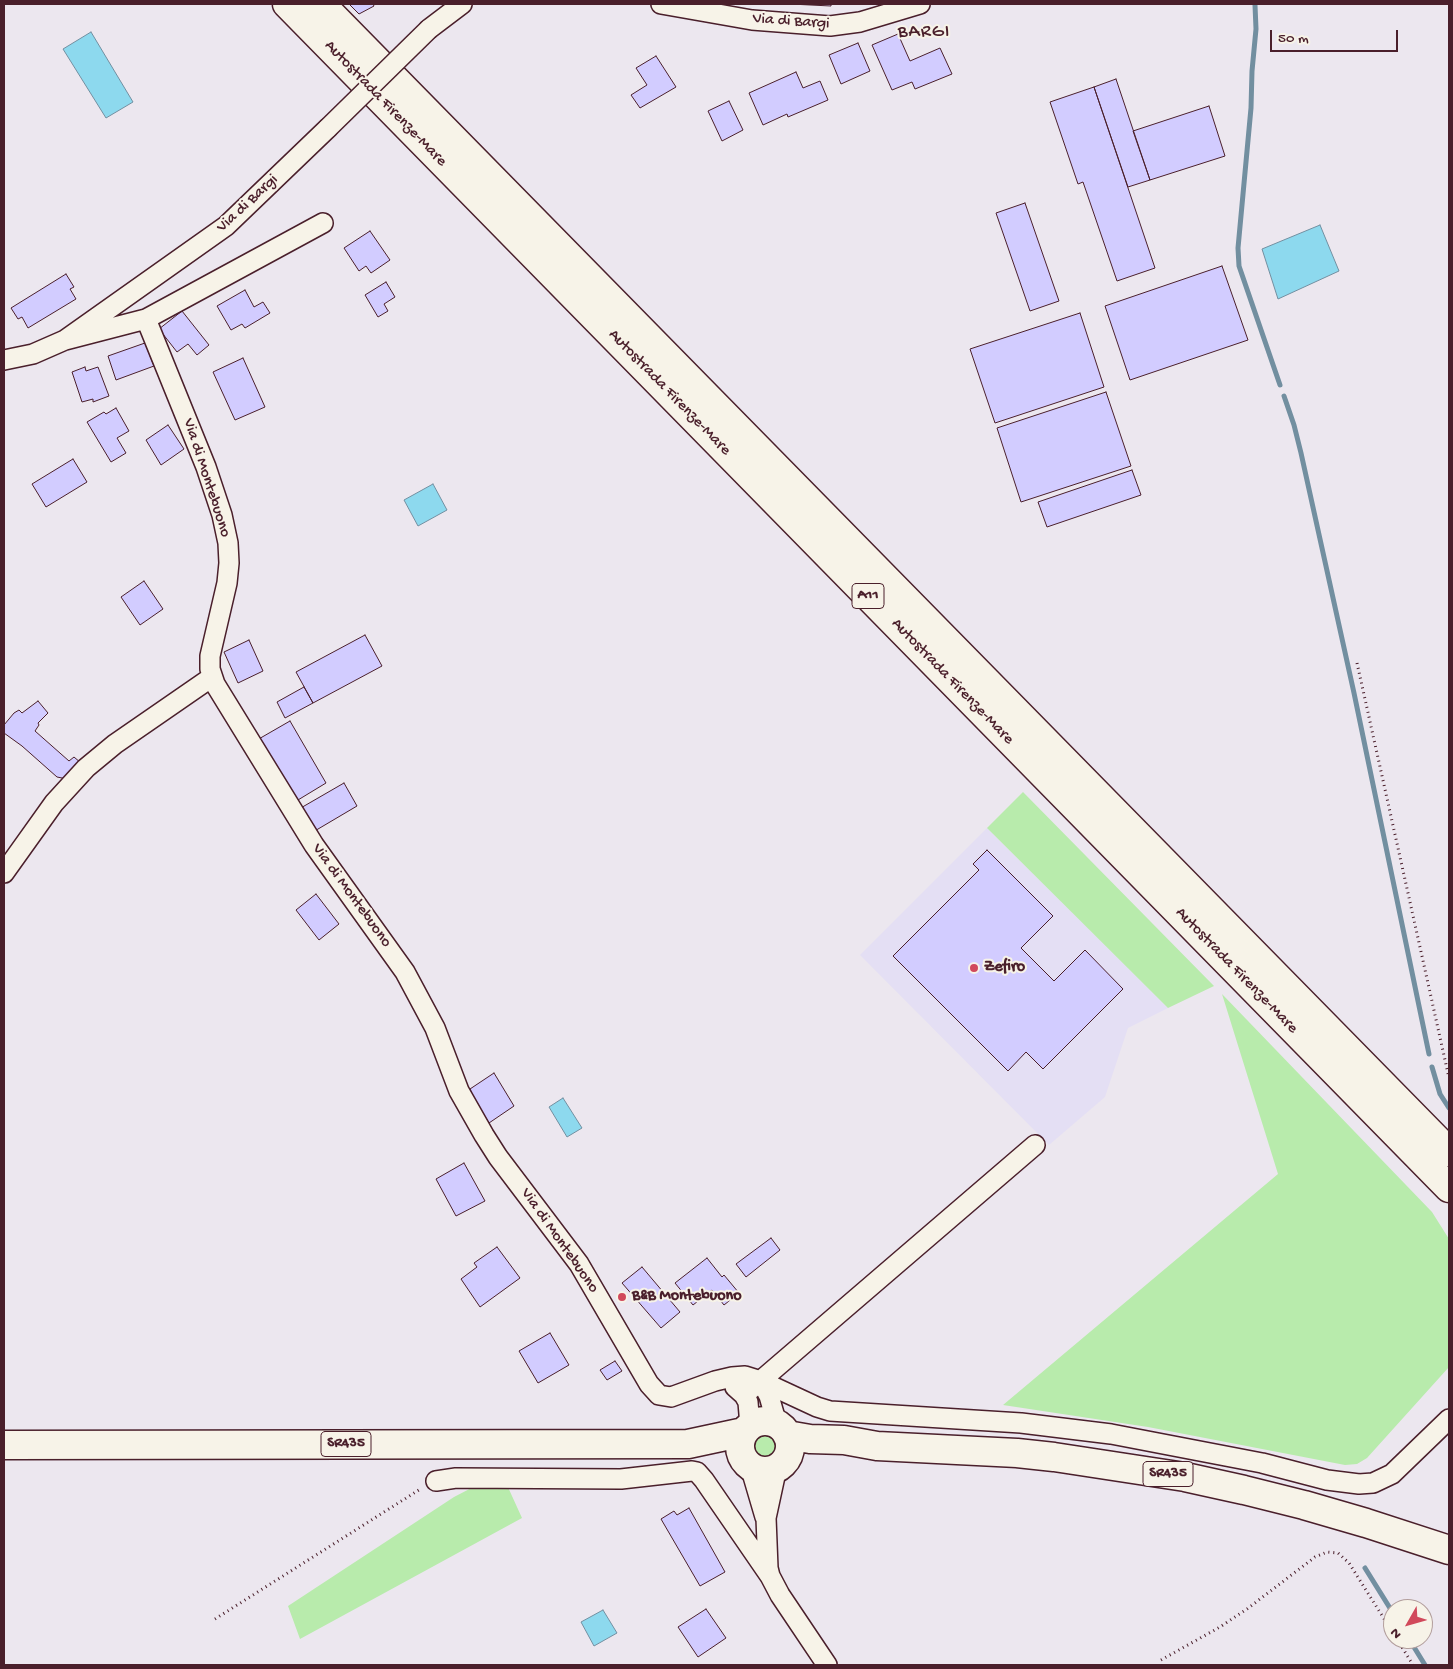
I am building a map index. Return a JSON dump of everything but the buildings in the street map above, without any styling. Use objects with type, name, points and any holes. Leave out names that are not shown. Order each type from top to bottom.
[{"type":"main road","name":"Autostrada Firenze-Mare","points":[[287,4],[1449,1188]]},
{"type":"main road","name":"Autostrada Firenze-Mare","points":[[320,4],[1449,1152]]},
{"type":"main road","name":"SR435","points":[[747,1429],[755,1423],[766,1421],[780,1439]]},
{"type":"main road","points":[[688,1444],[747,1429]]},
{"type":"main road","points":[[747,1429],[740,1446],[747,1462]]},
{"type":"main road","name":"SR435","points":[[780,1439],[844,1440],[877,1446],[1017,1453],[1185,1477],[1304,1505],[1449,1550]]},
{"type":"main road","name":"SR435","points":[[747,1462],[764,1470],[780,1439]]},
{"type":"main road","name":"SR435","points":[[4,1445],[688,1444]]},
{"type":"main road","points":[[688,1444],[747,1462]]},
{"type":"street","name":"Via di Bargi","points":[[4,360],[33,354],[66,340],[226,226],[429,28],[462,4]]},
{"type":"street","name":"Via di Bargi","points":[[661,4],[752,20],[830,26],[875,18],[920,4]]},
{"type":"street","points":[[736,4],[782,23]]},
{"type":"street","points":[[66,340],[146,319],[323,222]]},
{"type":"street","name":"Via di Montebuono","points":[[146,319],[203,458],[222,515],[228,543],[227,584],[210,656],[212,677],[265,768],[314,845],[405,972],[435,1028],[459,1091],[484,1135],[498,1157],[579,1264],[654,1390],[659,1395],[671,1398],[724,1378],[745,1376],[761,1381],[817,1407],[836,1412],[1022,1423],[1111,1434],[1262,1463],[1327,1480],[1359,1484],[1373,1483],[1392,1474],[1449,1419]]},
{"type":"street","points":[[4,873],[54,803],[86,768],[110,748],[212,677]]},
{"type":"street","points":[[744,1395],[1035,1144]]},
{"type":"street","points":[[724,1378],[744,1395],[749,1406],[747,1429]]},
{"type":"street","points":[[761,1381],[769,1396],[780,1439]]},
{"type":"street","points":[[770,1576],[766,1556],[766,1518],[780,1439],[797,1398]]},
{"type":"street","points":[[747,1462],[766,1518]]},
{"type":"street","points":[[436,1481],[456,1478],[621,1479],[697,1472],[770,1576],[780,1595],[827,1665]]},
{"type":"path","points":[[1357,663],[1449,1078]]},
{"type":"path","points":[[215,1620],[407,1496],[436,1481]]},
{"type":"path","points":[[1161,1660],[1220,1627],[1247,1609],[1315,1557],[1327,1552],[1338,1553],[1349,1563],[1383,1617]]},
{"type":"path","points":[[1403,1649],[1413,1665]]},
{"type":"shaded area","points":[[987,828],[1168,1008],[1128,1028],[1105,1097],[1049,1145],[860,955]]},
{"type":"green space","points":[[1023,792],[1214,986],[1168,1008],[987,828]]},
{"type":"green space","points":[[1222,994],[1432,1212],[1449,1239],[1449,1367],[1367,1458],[1357,1464],[1345,1465],[1148,1427],[1003,1405],[1278,1174]]},
{"type":"green space","points":[[764,1429],[776,1434],[781,1446],[776,1458],[764,1463],[752,1458],[747,1446],[752,1434]]},
{"type":"green space","points":[[481,1483],[507,1485],[522,1518],[300,1639],[288,1606],[454,1497]]},
{"type":"water","points":[[91,32],[133,102],[106,118],[63,49]]},
{"type":"water","points":[[1320,225],[1339,271],[1278,299],[1262,249]]},
{"type":"water","points":[[433,484],[447,510],[418,526],[404,500]]},
{"type":"water","points":[[563,1098],[582,1128],[567,1137],[549,1107]]},
{"type":"water","points":[[603,1610],[617,1633],[594,1646],[581,1622]]},
{"type":"waterway","points":[[1255,5],[1256,29],[1238,248],[1239,266],[1280,385]]},
{"type":"waterway","points":[[1284,396],[1301,453],[1354,693],[1429,1054]]},
{"type":"waterway","points":[[1432,1067],[1440,1094],[1449,1108]]},
{"type":"waterway","points":[[1365,1568],[1384,1599]]},
{"type":"waterway","points":[[1415,1649],[1425,1665]]},
{"type":"place","name":"Zefiro","points":[[974,968]]},
{"type":"place","name":"B&B Montebuono","points":[[622,1297]]},
{"type":"district","name":"BARGI","points":[[924,33]]}]
